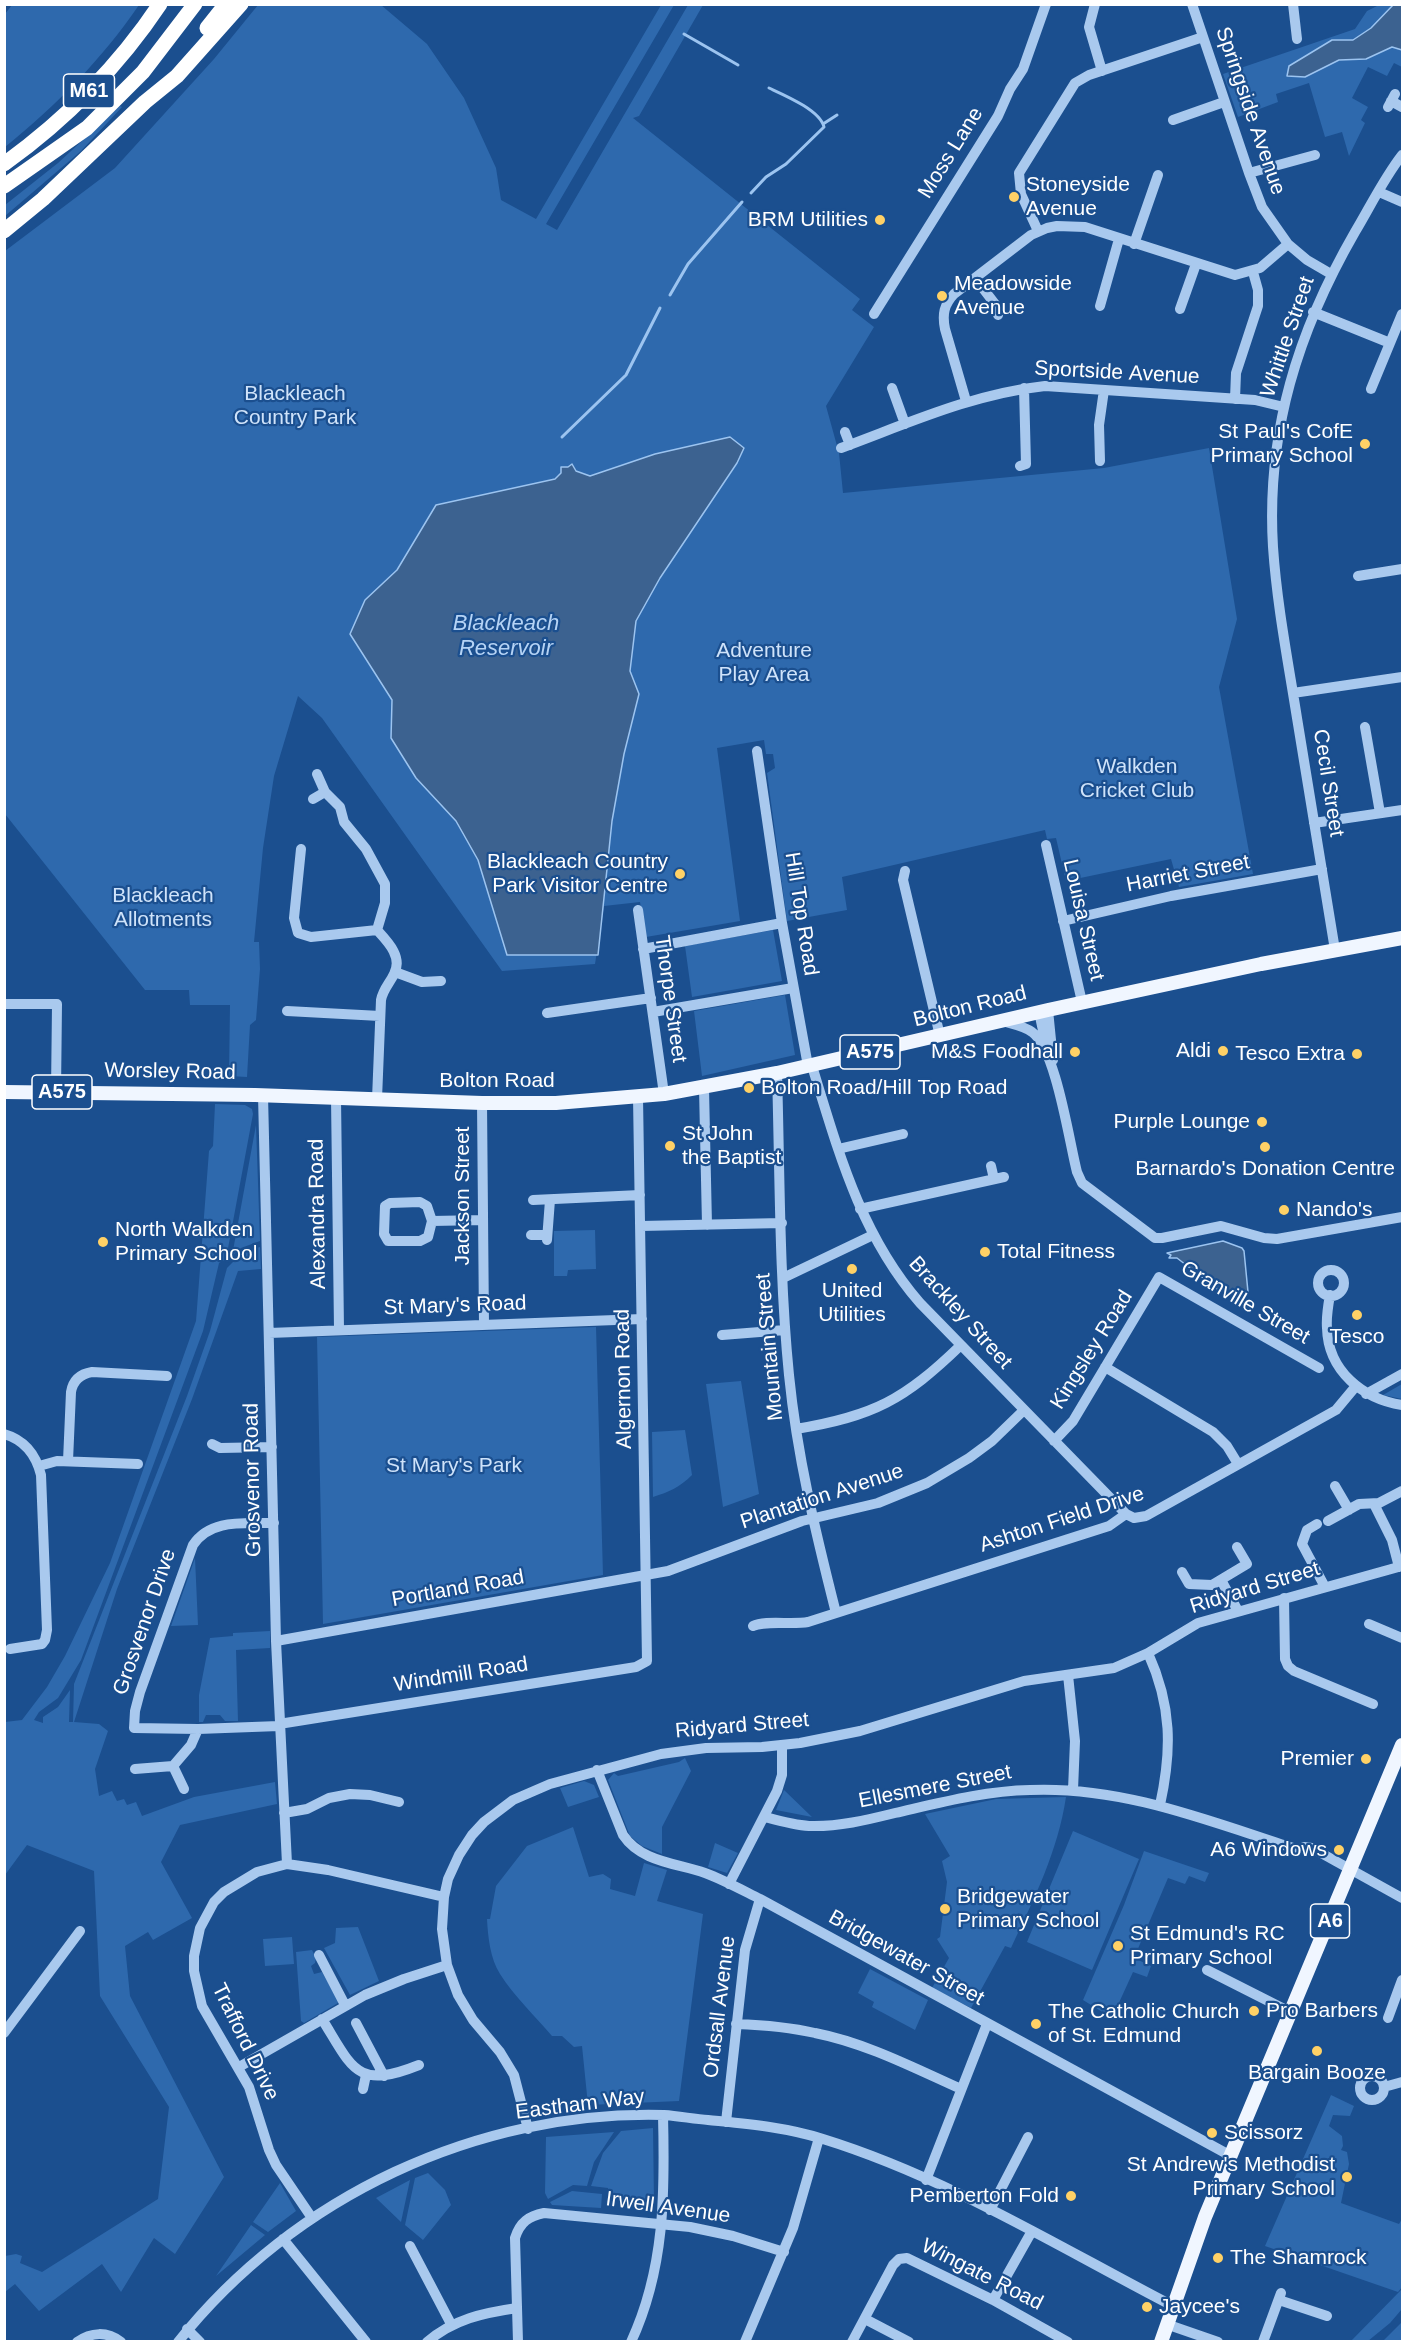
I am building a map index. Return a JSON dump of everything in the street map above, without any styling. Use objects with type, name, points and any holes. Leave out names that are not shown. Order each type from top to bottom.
[{"type":"highway","name":"M61","points":[[4,164],[60,120],[96,84],[129,48],[160,4]]},
{"type":"highway","name":"M61","points":[[49,154],[134,67],[166,30],[184,4]]},
{"type":"highway","name":"M61","points":[[4,186],[87,128],[143,72],[195,4]]},
{"type":"highway","name":"M61","points":[[145,102],[226,4]]},
{"type":"highway","name":"M61","points":[[4,231],[43,199],[145,102],[177,76],[241,4]]},
{"type":"main road","name":"Bolton Road","points":[[336,1098],[482,1103],[567,1102],[664,1094],[777,1074],[1082,1002],[1255,965],[1401,939]]},
{"type":"main road","name":"Worsley Road","points":[[4,1092],[226,1094],[336,1098]]},
{"type":"main road","name":"A6","points":[[1161,2342],[1199,2233],[1402,1745]]},
{"type":"street","name":"Moss Lane","points":[[874,315],[998,116],[1010,90],[1019,79],[1046,4]]},
{"type":"street","name":"Springside Avenue","points":[[1192,4],[1249,173],[1269,219],[1288,244],[1307,260],[1331,274]]},
{"type":"street","points":[[1293,4],[1297,39]]},
{"type":"street","points":[[1098,5],[1089,27],[1102,71]]},
{"type":"street","points":[[1038,231],[1021,194],[1019,178],[1021,167],[1075,84],[1102,71],[1203,37]]},
{"type":"street","points":[[1391,101],[1402,107]]},
{"type":"street","points":[[1178,121],[1224,102]]},
{"type":"street","points":[[1249,173],[1315,155]]},
{"type":"street","name":"Whittle Street","points":[[1281,622],[1272,524],[1275,459],[1295,362],[1313,312],[1331,274],[1402,155]]},
{"type":"street","points":[[1134,244],[1158,175]]},
{"type":"street","points":[[1378,192],[1402,202]]},
{"type":"street","points":[[966,401],[945,329],[944,312],[949,300],[1038,231],[1057,226],[1078,226],[1226,274],[1253,272],[1267,264],[1288,244]]},
{"type":"street","points":[[1100,306],[1119,239]]},
{"type":"street","points":[[1180,309],[1196,264]]},
{"type":"street","points":[[1235,399],[1236,373],[1258,306],[1258,290],[1253,272]]},
{"type":"street","points":[[975,278],[995,304],[998,315]]},
{"type":"street","points":[[1313,312],[1390,344]]},
{"type":"street","points":[[1371,389],[1402,314]]},
{"type":"street","name":"Sportside Avenue","points":[[845,432],[845,447],[966,401],[1024,388],[1045,386],[1235,399],[1265,402],[1284,407]]},
{"type":"street","points":[[892,388],[905,424]]},
{"type":"street","points":[[1020,466],[1026,464],[1024,388]]},
{"type":"street","points":[[1100,461],[1099,425],[1104,390]]},
{"type":"street","points":[[1364,579],[1402,569]]},
{"type":"street","name":"Cecil Street","points":[[1281,622],[1335,950]]},
{"type":"street","points":[[1293,693],[1402,677]]},
{"type":"street","points":[[1365,728],[1380,813]]},
{"type":"street","name":"Hill Top Road","points":[[757,751],[763,766],[792,988],[810,1066]]},
{"type":"street","points":[[317,774],[325,792],[340,807],[344,822],[366,849],[385,884],[385,903],[377,930]]},
{"type":"street","points":[[313,799],[325,792]]},
{"type":"street","points":[[1314,823],[1402,810]]},
{"type":"street","name":"Louisa Street","points":[[1046,845],[1082,1002]]},
{"type":"street","points":[[301,849],[294,937],[377,930]]},
{"type":"street","points":[[298,867],[310,868]]},
{"type":"street","name":"Harriet Street","points":[[1063,921],[1171,896],[1322,869]]},
{"type":"street","points":[[904,871],[903,880],[940,1036]]},
{"type":"street","name":"Thorpe Street","points":[[638,910],[664,1094]]},
{"type":"street","points":[[644,949],[782,923]]},
{"type":"street","points":[[377,930],[394,951],[396,959],[395,972],[382,994],[377,1099]]},
{"type":"street","points":[[395,972],[422,982],[443,980]]},
{"type":"street","points":[[652,1012],[792,988]]},
{"type":"street","points":[[547,1013],[569,1015],[651,998]]},
{"type":"street","points":[[4,1004],[57,1004],[56,1092]]},
{"type":"street","points":[[1043,1011],[1048,1055],[1055,1078]]},
{"type":"street","points":[[1043,1011],[1055,1078],[1077,1172],[1082,1183],[1148,1234],[1162,1239],[1221,1226],[1277,1239],[1402,1217]]},
{"type":"street","points":[[287,1012],[380,1016]]},
{"type":"street","points":[[1002,1021],[1032,1032],[1048,1055]]},
{"type":"street","name":"Brackley Street","points":[[810,1066],[860,1209],[873,1235],[907,1288],[1126,1514]]},
{"type":"street","name":"Mountain Street","points":[[777,1074],[785,1330],[796,1429],[812,1519],[836,1612]]},
{"type":"street","points":[[704,1088],[707,1225]]},
{"type":"street","name":"Grosvenor Road","points":[[259,1095],[269,1333],[279,1725],[287,1864]]},
{"type":"street","name":"Algernon Road","points":[[638,1096],[647,1661]]},
{"type":"street","name":"Alexandra Road","points":[[336,1098],[339,1329]]},
{"type":"street","name":"Jackson Street","points":[[482,1103],[484,1325]]},
{"type":"street","points":[[838,1149],[890,1132],[903,1134]]},
{"type":"street","points":[[860,1209],[999,1178],[991,1166]]},
{"type":"street","points":[[533,1200],[640,1195]]},
{"type":"street","points":[[531,1235],[547,1238],[550,1200]]},
{"type":"street","points":[[420,1202],[427,1206],[432,1221],[425,1240],[391,1242],[385,1237],[383,1210],[387,1204],[420,1202]]},
{"type":"street","points":[[432,1221],[483,1220]]},
{"type":"street","points":[[641,1226],[782,1223]]},
{"type":"street","points":[[783,1278],[873,1235]]},
{"type":"street","name":"Granville Street","points":[[1159,1277],[1315,1361]]},
{"type":"street","name":"Kingsley Road","points":[[1054,1441],[1073,1421],[1159,1277]]},
{"type":"street","points":[[1330,1295],[1327,1318],[1328,1342],[1337,1365],[1366,1394],[1402,1405]]},
{"type":"street","name":"St Mary's Road","points":[[269,1333],[642,1319]]},
{"type":"street","points":[[722,1335],[785,1330]]},
{"type":"street","points":[[796,1429],[834,1423],[879,1407],[920,1383],[961,1345]]},
{"type":"street","points":[[1105,1367],[1213,1432],[1227,1446],[1238,1464]]},
{"type":"street","points":[[68,1461],[71,1392],[81,1375],[92,1372],[161,1378]]},
{"type":"street","points":[[1366,1394],[1402,1374]]},
{"type":"street","name":"Ashton Field Drive","points":[[753,1626],[798,1624],[1109,1526],[1126,1514],[1134,1518],[1146,1516],[1336,1410],[1356,1386]]},
{"type":"street","name":"Plantation Avenue","points":[[647,1575],[668,1570],[812,1519],[878,1503],[927,1483],[977,1452],[1024,1410]]},
{"type":"street","points":[[4,1434],[24,1443],[39,1466],[43,1485],[47,1635],[42,1644],[16,1651]]},
{"type":"street","points":[[212,1444],[220,1448],[272,1447]]},
{"type":"street","points":[[39,1466],[57,1461],[68,1461],[133,1467]]},
{"type":"street","points":[[1335,1486],[1349,1510]]},
{"type":"street","points":[[1325,1587],[1302,1544],[1307,1530],[1363,1504],[1374,1504],[1402,1491]]},
{"type":"street","points":[[1374,1504],[1392,1540],[1401,1567]]},
{"type":"street","name":"Grosvenor Drive","points":[[134,1728],[135,1710],[140,1692],[193,1545],[203,1532],[218,1525],[274,1522]]},
{"type":"street","points":[[1182,1572],[1189,1584],[1212,1585],[1246,1564],[1237,1547]]},
{"type":"street","name":"Ridyard Street","points":[[528,2129],[514,2075],[500,2052],[464,2007],[447,1965],[441,1929],[448,1879],[459,1855],[472,1835],[499,1809],[524,1793],[537,1788],[660,1754],[686,1750],[783,1746],[860,1731],[1024,1682],[1114,1668],[1148,1653],[1198,1623],[1401,1567]]},
{"type":"street","name":"Portland Road","points":[[276,1641],[647,1575]]},
{"type":"street","points":[[1221,1580],[1238,1611]]},
{"type":"street","points":[[1284,1598],[1285,1659],[1288,1666],[1294,1671],[1367,1704]]},
{"type":"street","points":[[1369,1624],[1402,1638]]},
{"type":"street","points":[[1148,1653],[1161,1684],[1167,1714],[1168,1761],[1160,1805]]},
{"type":"street","name":"Windmill Road","points":[[134,1728],[198,1729],[279,1725],[636,1667],[647,1661]]},
{"type":"street","points":[[1068,1675],[1074,1730],[1073,1790]]},
{"type":"street","points":[[134,1768],[173,1766],[191,1744],[198,1729]]},
{"type":"street","points":[[729,1884],[780,1784],[783,1746]]},
{"type":"street","points":[[173,1766],[184,1788]]},
{"type":"street","name":"Bridgewater Street","points":[[597,1770],[618,1826],[634,1849],[652,1858],[686,1867],[729,1884],[760,1899],[1231,2156]]},
{"type":"street","name":"Ellesmere Street","points":[[765,1817],[801,1826],[821,1826],[863,1821],[994,1793],[1073,1790],[1112,1794],[1160,1805],[1299,1850],[1304,1847],[1312,1848],[1402,1898]]},
{"type":"street","points":[[284,1813],[307,1809],[329,1798],[350,1794],[384,1794],[399,1802]]},
{"type":"street","name":"Trafford Drive","points":[[312,2218],[269,2150],[257,2107],[239,2067],[202,2006],[198,1995],[194,1971],[196,1942],[206,1915],[224,1892],[238,1882],[265,1868],[287,1864],[327,1870],[444,1897]]},
{"type":"street","name":"Ordsall Avenue","points":[[726,2122],[747,1941],[760,1899]]},
{"type":"street","points":[[4,2033],[80,1931]]},
{"type":"street","points":[[319,1955],[320,1968],[345,2005]]},
{"type":"street","points":[[239,2067],[345,2005],[404,1979],[447,1965]]},
{"type":"street","points":[[1207,1970],[1292,2013]]},
{"type":"street","points":[[1388,2018],[1402,1980]]},
{"type":"street","points":[[322,2019],[351,2065],[366,2075],[398,2074],[419,2066]]},
{"type":"street","points":[[356,2023],[359,2038],[384,2076]]},
{"type":"street","points":[[736,2024],[787,2028],[838,2039],[880,2054],[961,2089]]},
{"type":"street","points":[[926,2180],[987,2024]]},
{"type":"street","points":[[363,2089],[366,2075]]},
{"type":"street","points":[[1384,2087],[1402,2082]]},
{"type":"street","points":[[631,2342],[644,2312],[656,2274],[662,2223],[663,2115]]},
{"type":"street","name":"Eastham Way","points":[[178,2342],[242,2273],[312,2218],[352,2192],[420,2161],[487,2138],[596,2118],[663,2115],[759,2124],[819,2138],[887,2161],[1032,2231],[1173,2306]]},
{"type":"street","points":[[990,2210],[1028,2137]]},
{"type":"street","points":[[745,2342],[784,2252],[819,2138]]},
{"type":"street","name":"Irwell Avenue","points":[[517,2308],[515,2238],[525,2219],[544,2213],[662,2223],[717,2232],[784,2252]]},
{"type":"street","points":[[993,2300],[1032,2231]]},
{"type":"street","points":[[284,2239],[366,2342]]},
{"type":"street","points":[[410,2244],[451,2324]]},
{"type":"street","name":"Wingate Road","points":[[852,2342],[893,2265],[903,2258],[911,2258],[1068,2342]]},
{"type":"street","points":[[1263,2342],[1280,2297],[1328,2317]]},
{"type":"street","points":[[427,2342],[451,2324],[476,2315],[517,2308],[518,2342]]},
{"type":"street","points":[[865,2319],[909,2342]]},
{"type":"street","points":[[1166,2324],[1218,2342]]},
{"type":"street","points":[[188,2329],[200,2342]]},
{"type":"street","points":[[77,2342],[98,2333],[112,2336],[122,2342]]},
{"type":"green space","points":[[12,5],[139,5],[94,63],[42,115],[5,147],[5,14]]},
{"type":"green space","name":"Blackleach Country Park","points":[[258,5],[381,5],[427,44],[464,98],[496,168],[501,200],[536,219],[661,5],[674,5],[546,224],[557,230],[688,5],[703,5],[639,116],[633,118],[860,299],[852,310],[874,327],[826,406],[839,453],[843,493],[1104,468],[1209,448],[1237,619],[1219,687],[1253,874],[1179,887],[1171,859],[1066,881],[1056,838],[1047,839],[1045,830],[842,877],[847,910],[787,921],[767,773],[775,768],[773,754],[766,754],[764,740],[717,748],[740,921],[646,937],[640,902],[604,906],[595,964],[502,971],[322,718],[298,696],[274,776],[263,848],[254,942],[259,942],[260,969],[256,1020],[250,1025],[247,1077],[229,1076],[230,1005],[190,1005],[189,990],[145,990],[5,814],[5,251],[115,168],[214,59]]},
{"type":"green space","points":[[1379,5],[1394,5],[1371,28],[1353,40],[1332,40],[1305,77],[1339,60],[1366,59],[1392,47],[1402,50],[1402,67],[1394,63],[1387,76],[1368,67],[1352,98],[1368,107],[1361,120],[1365,123],[1349,156],[1342,132],[1325,137],[1309,83],[1276,94],[1278,102],[1238,117],[1223,74],[1355,29],[1367,11]]},
{"type":"green space","points":[[120,106],[122,107],[81,151],[5,216],[5,205],[58,163]]},
{"type":"green space","points":[[773,930],[782,981],[692,997],[685,946]]},
{"type":"green space","points":[[785,995],[795,1055],[702,1076],[694,1011]]},
{"type":"green space","points":[[215,1104],[245,1105],[252,1109],[253,1114],[226,1259],[219,1263],[203,1331],[81,1660],[58,1698],[39,1712],[34,1720],[43,1723],[43,1717],[58,1707],[70,1690],[69,1722],[73,1722],[74,1684],[187,1396],[210,1331],[227,1268],[243,1252],[260,1247],[261,1269],[238,1271],[192,1399],[117,1589],[74,1722],[99,1724],[108,1731],[95,1769],[99,1796],[112,1791],[117,1801],[124,1799],[127,1805],[136,1802],[142,1816],[194,1797],[275,1782],[277,1804],[180,1825],[161,1862],[192,1918],[153,1940],[148,1932],[125,1946],[130,1996],[224,2177],[175,2254],[154,2238],[121,2292],[102,2264],[39,2311],[15,2284],[5,2292],[5,2256],[16,2254],[22,2256],[20,2263],[42,2272],[158,2199],[169,2107],[100,1996],[94,1871],[27,1845],[5,1875],[5,1722],[22,1720],[47,1687],[65,1656],[110,1563],[196,1321],[209,1151],[213,1146]]},
{"type":"green space","points":[[256,1125],[260,1241],[241,1248],[232,1256]]},
{"type":"green space","points":[[595,1230],[596,1269],[568,1270],[567,1276],[554,1276],[554,1231]]},
{"type":"green space","name":"St Mary's Park","points":[[596,1327],[603,1575],[323,1624],[317,1337]]},
{"type":"green space","points":[[741,1381],[759,1494],[723,1507],[706,1384]]},
{"type":"green space","points":[[1402,1384],[1402,1399],[1383,1395]]},
{"type":"green space","points":[[685,1430],[692,1475],[674,1489],[653,1497],[652,1432]]},
{"type":"green space","points":[[195,1558],[198,1625],[171,1626]]},
{"type":"green space","points":[[270,1631],[270,1648],[236,1650],[238,1721],[225,1721],[220,1715],[206,1715],[203,1722],[199,1722],[199,1695],[210,1638],[233,1636],[233,1633]]},
{"type":"green space","points":[[685,1758],[691,1771],[662,1827],[662,1854],[642,1846],[630,1836],[608,1780],[614,1773],[618,1776],[679,1762]]},
{"type":"green space","points":[[584,1781],[594,1785],[599,1797],[568,1807],[560,1788]]},
{"type":"green space","points":[[784,1790],[812,1817],[776,1810]]},
{"type":"green space","points":[[1066,1797],[1051,1856],[1028,1911],[1011,1948],[1005,1946],[971,2008],[932,1988],[949,1958],[937,1939],[940,1937],[947,1882],[942,1861],[950,1856],[925,1814],[996,1799]]},
{"type":"green space","points":[[573,1827],[589,1877],[603,1874],[611,1879],[610,1889],[635,1896],[644,1863],[667,1870],[657,1901],[703,1914],[679,2101],[588,2105],[582,2046],[574,2047],[562,2036],[552,2036],[512,1990],[494,1961],[487,1919],[490,1919],[496,1886],[527,1846]]},
{"type":"green space","points":[[1073,1831],[1139,1859],[1092,1970],[1027,1942]]},
{"type":"green space","points":[[715,1843],[738,1853],[727,1873],[708,1867]]},
{"type":"green space","points":[[1144,1851],[1209,1873],[1205,1882],[1189,1876],[1185,1884],[1168,1878],[1134,1958],[1151,1966],[1147,1977],[1133,1972],[1112,2018],[1083,2000],[1124,1905]]},
{"type":"green space","points":[[358,1927],[379,1981],[350,1995],[324,1948],[335,1943],[336,1928]]},
{"type":"green space","points":[[292,1937],[294,1964],[265,1966],[263,1939]]},
{"type":"green space","points":[[312,1950],[316,1958],[315,1963],[311,1966],[314,1974],[322,1972],[338,2003],[304,2023],[301,2021],[296,1952]]},
{"type":"green space","points":[[870,1969],[928,2000],[915,2030],[872,2007],[874,2002],[858,1993]]},
{"type":"green space","name":"St Andrew's Methodist Primary School","points":[[1331,2095],[1354,2106],[1350,2116],[1333,2115],[1329,2126],[1342,2136],[1341,2150],[1347,2152],[1349,2164],[1341,2203],[1399,2224],[1402,2219],[1402,2287],[1398,2292],[1265,2246]]},
{"type":"green space","points":[[653,2128],[654,2202],[612,2199],[608,2194],[608,2188],[591,2186],[603,2153],[621,2131]]},
{"type":"green space","points":[[614,2132],[594,2162],[587,2186],[573,2185],[548,2199],[545,2193],[546,2137]]},
{"type":"green space","points":[[428,2173],[445,2190],[451,2205],[423,2240],[405,2225],[415,2178]]},
{"type":"green space","points":[[410,2180],[401,2222],[376,2198]]},
{"type":"green space","points":[[280,2183],[296,2211],[268,2232],[253,2222]]},
{"type":"green space","points":[[572,2191],[602,2194],[601,2208],[552,2205],[550,2202]]},
{"type":"green space","points":[[251,2225],[265,2235],[216,2276]]},
{"type":"green space","points":[[1402,2289],[1402,2309],[1390,2323],[1368,2341],[1351,2341]]},
{"type":"green space","points":[[1402,2322],[1402,2341],[1383,2341]]},
{"type":"water","points":[[1394,4],[1402,5],[1402,50],[1392,47],[1366,59],[1339,60],[1305,77],[1287,76],[1289,66],[1332,40],[1353,40],[1371,28]]},
{"type":"water","name":"Blackleach Reservoir","points":[[730,437],[744,448],[737,463],[660,578],[636,621],[630,671],[639,694],[624,754],[612,821],[598,955],[507,955],[478,860],[456,821],[416,778],[391,738],[392,700],[350,634],[365,600],[397,570],[436,505],[555,479],[561,473],[561,467],[568,467],[572,464],[576,471],[590,476],[655,454]]},
{"type":"water","points":[[1223,1241],[1242,1248],[1244,1251],[1248,1292],[1239,1298],[1221,1292],[1177,1258],[1169,1258],[1171,1255],[1167,1253]]},
{"type":"waterway","points":[[684,34],[738,65]]},
{"type":"waterway","points":[[751,193],[766,177],[786,164],[824,127],[809,109],[769,88]]},
{"type":"waterway","points":[[823,124],[837,115]]},
{"type":"waterway","points":[[670,295],[688,264],[742,202]]},
{"type":"waterway","points":[[562,437],[626,375],[660,308]]},
{"type":"place","name":"Stoneyside Avenue","points":[[1014,197]]},
{"type":"place","name":"BRM Utilities","points":[[880,220]]},
{"type":"place","name":"Meadowside Avenue","points":[[942,296]]},
{"type":"place","name":"St Paul's CofE Primary School","points":[[1365,444]]},
{"type":"place","name":"Blackleach Country Park Visitor Centre","points":[[680,874]]},
{"type":"place","name":"Aldi","points":[[1223,1051]]},
{"type":"place","name":"M&S Foodhall","points":[[1075,1052]]},
{"type":"place","name":"Tesco Extra","points":[[1357,1054]]},
{"type":"place","name":"Bolton Road/Hill Top Road","points":[[749,1088]]},
{"type":"place","name":"Purple Lounge","points":[[1262,1122]]},
{"type":"place","name":"St John the Baptist","points":[[670,1146]]},
{"type":"place","name":"Barnardo's Donation Centre","points":[[1265,1147]]},
{"type":"place","name":"Nando's","points":[[1284,1210]]},
{"type":"place","name":"North Walkden Primary School","points":[[103,1242]]},
{"type":"place","name":"Total Fitness","points":[[985,1252]]},
{"type":"place","name":"United Utilities","points":[[852,1269]]},
{"type":"place","name":"Tesco","points":[[1357,1315]]},
{"type":"place","name":"Premier","points":[[1366,1759]]},
{"type":"place","name":"A6 Windows","points":[[1339,1850]]},
{"type":"place","name":"Bridgewater Primary School","points":[[945,1909]]},
{"type":"place","name":"St Edmund's RC Primary School","points":[[1118,1946]]},
{"type":"place","name":"Pro Barbers","points":[[1254,2011]]},
{"type":"place","name":"The Catholic Church of St. Edmund","points":[[1036,2024]]},
{"type":"place","name":"Bargain Booze","points":[[1317,2051]]},
{"type":"place","name":"Scissorz","points":[[1212,2133]]},
{"type":"place","name":"St Andrew's Methodist Primary School","points":[[1347,2177]]},
{"type":"place","name":"Pemberton Fold","points":[[1071,2196]]},
{"type":"place","name":"The Shamrock","points":[[1218,2258]]},
{"type":"place","name":"Jaycee's","points":[[1147,2307]]},
{"type":"park label","name":"Adventure Play Area","points":[[764,663]]},
{"type":"park label","name":"Walkden Cricket Club","points":[[1137,779]]},
{"type":"park label","name":"Blackleach Allotments","points":[[163,908]]}]
